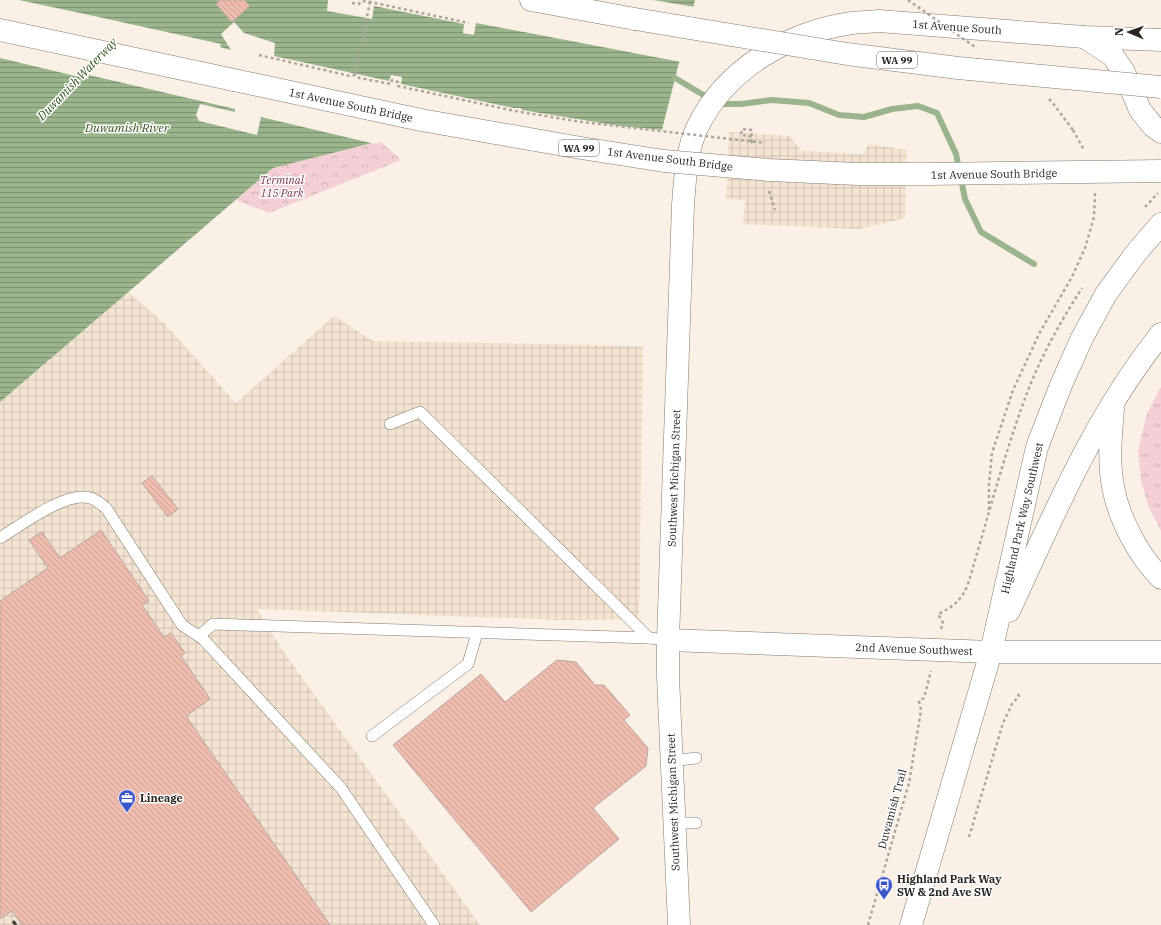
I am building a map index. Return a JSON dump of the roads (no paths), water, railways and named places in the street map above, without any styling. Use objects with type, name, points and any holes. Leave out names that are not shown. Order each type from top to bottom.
[{"type":"main road","name":"WA 99","points":[[531,0],[710,32],[847,54],[958,68],[1161,87]]},
{"type":"main road","name":"1st Avenue South","points":[[760,58],[781,46],[815,32],[852,23],[879,21],[1084,37],[1161,40]]},
{"type":"main road","name":"1st Avenue South Bridge","points":[[0,30],[422,120],[664,161],[769,170],[857,174],[1161,172]]},
{"type":"main road","points":[[1084,37],[1113,56],[1124,72],[1140,110],[1153,126],[1161,132]]},
{"type":"main road","name":"Southwest Michigan Street","points":[[679,925],[668,676],[658,639],[686,175],[690,150],[697,128],[709,108],[725,88],[744,70],[760,58]]},
{"type":"main road","name":"Highland Park Way Southwest","points":[[911,925],[991,652],[1037,447],[1061,385],[1082,338],[1106,294],[1161,224]]},
{"type":"main road","name":"Highland Park Way Southwest","points":[[991,652],[1047,528],[1080,462],[1113,403],[1149,349],[1161,334]]},
{"type":"main road","points":[[1113,403],[1110,457],[1113,487],[1121,515],[1139,550],[1161,578]]},
{"type":"main road","name":"2nd Avenue Southwest","points":[[658,639],[991,652],[1161,652]]},
{"type":"lane","points":[[390,424],[420,412],[658,639]]},
{"type":"lane","points":[[0,538],[55,504],[79,497],[91,498],[106,508],[182,625],[203,639],[341,788],[434,925]]},
{"type":"lane","points":[[199,636],[213,624],[658,639]]},
{"type":"lane","points":[[372,736],[468,664],[477,633]]},
{"type":"lane","points":[[672,761],[696,758]]},
{"type":"lane","points":[[674,823],[696,823]]},
{"type":"water","name":"Duwamish River","points":[[0,0],[695,0],[652,169],[412,133],[273,168],[0,402]]},
{"type":"waterway","points":[[675,78],[710,99]]},
{"type":"waterway","points":[[718,103],[741,104],[772,100],[809,103],[839,115],[864,117],[892,109],[918,106],[937,113],[956,154],[965,199],[981,232],[1034,264]]},
{"type":"railway","points":[[13,921],[16,925]]},
{"type":"place","name":"Lineage","points":[[127,813]]},
{"type":"place","name":"Highland Park Way SW & 2nd Ave SW","points":[[884,900]]},
{"type":"water label","name":"Duwamish Waterway","points":[[77,79]]},
{"type":"park label","name":"Terminal 115 Park","points":[[282,186]]}]
